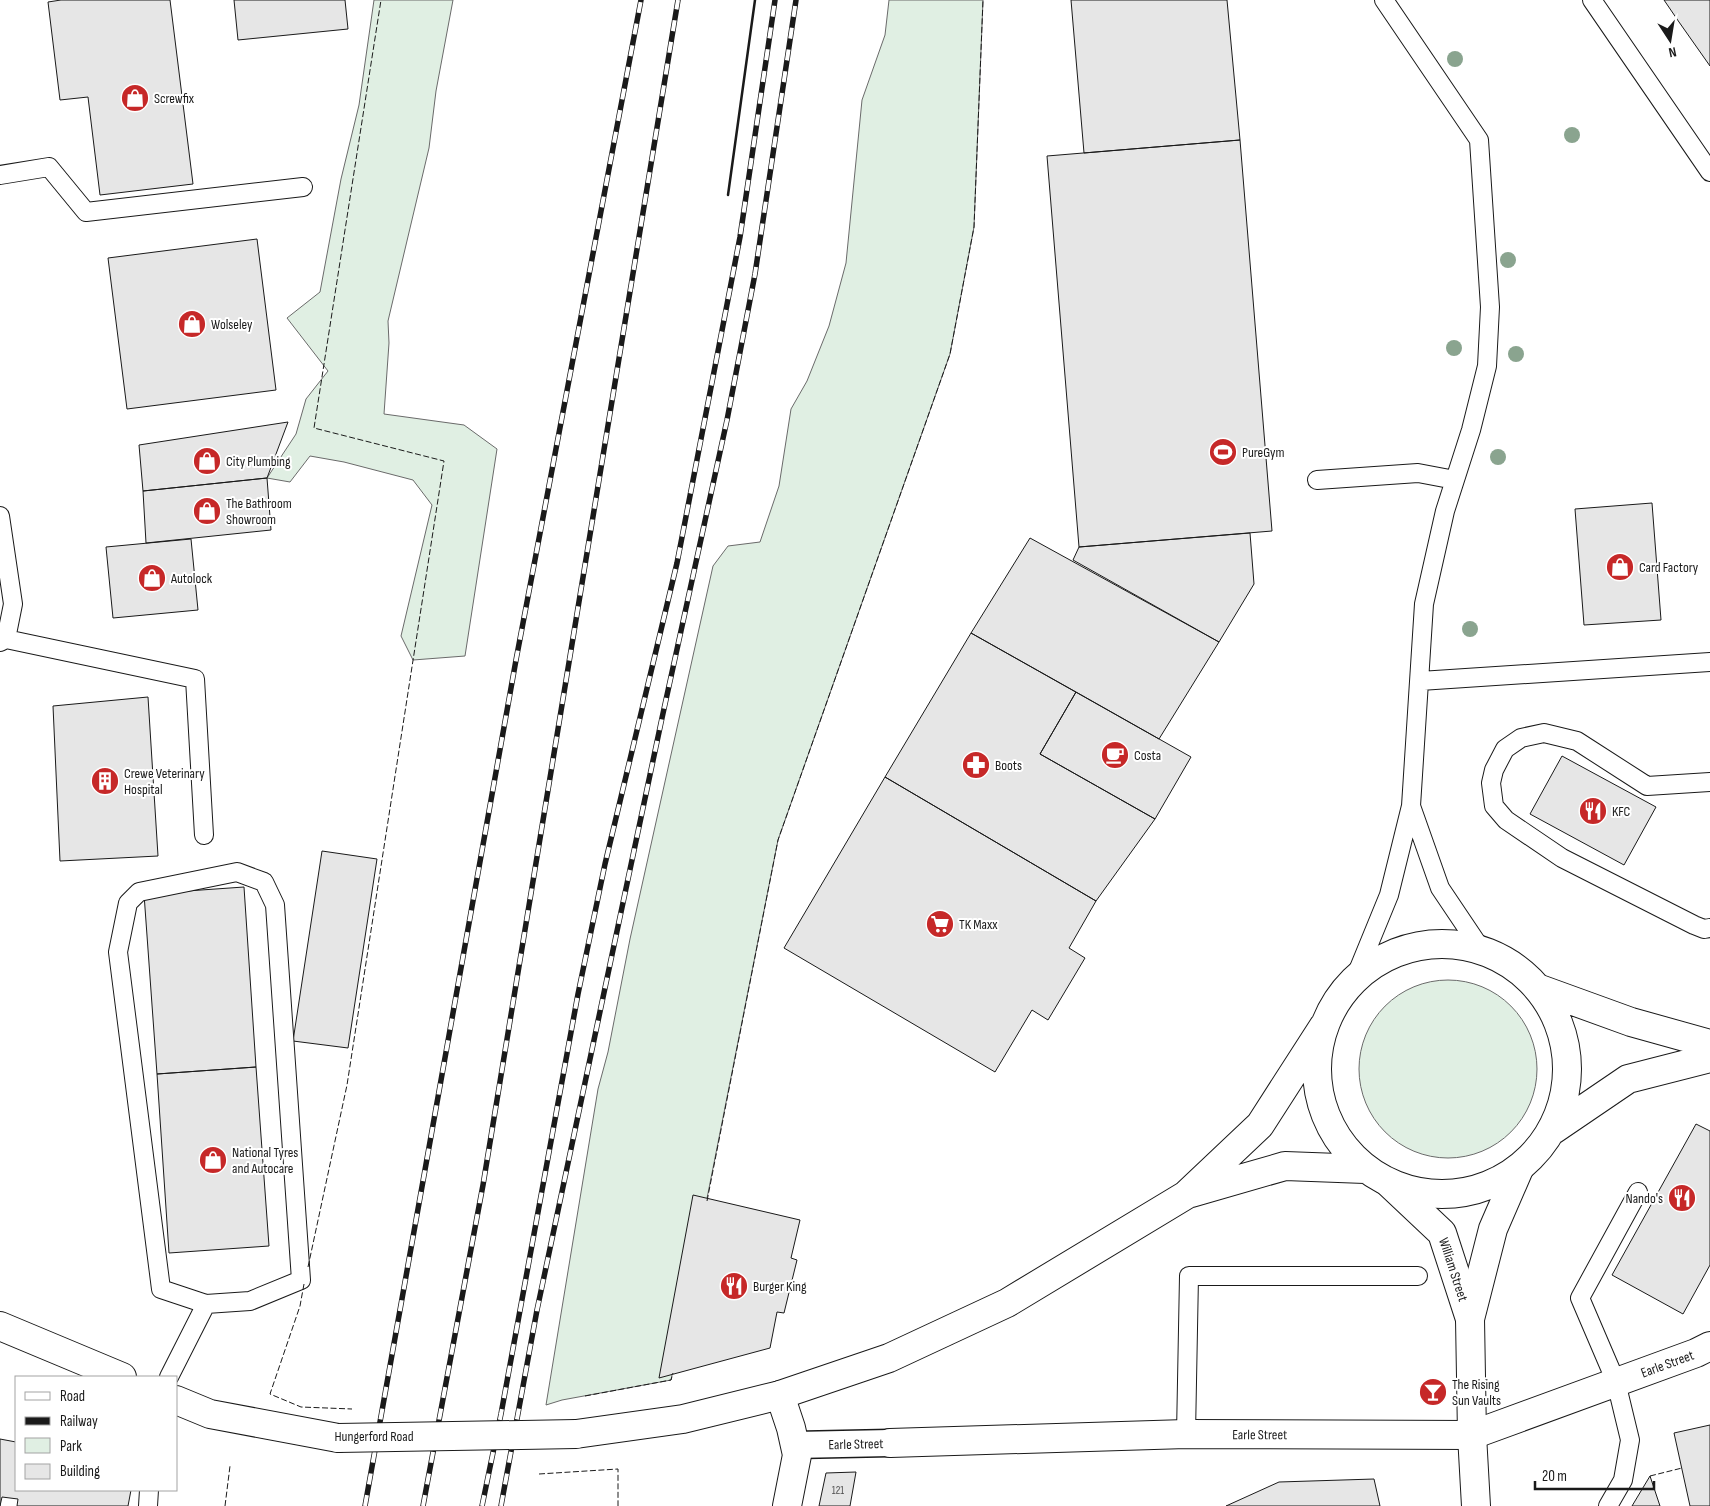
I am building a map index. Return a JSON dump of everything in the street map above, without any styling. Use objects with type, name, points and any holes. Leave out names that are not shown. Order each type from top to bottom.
[{"type":"main road","points":[[787,1506],[797,1455],[791,1428],[780,1395],[889,1358],[1007,1303],[1186,1195],[1260,1125],[1324,1027],[1336,1001],[1355,978],[1382,958],[1414,947],[1447,943],[1481,949],[1514,965],[1540,989],[1559,1022],[1568,1058],[1566,1095],[1553,1130],[1538,1151],[1519,1170],[1489,1186],[1456,1194],[1422,1193],[1389,1183],[1365,1169],[1338,1140],[1322,1105],[1317,1066],[1324,1027]]},
{"type":"main road","points":[[1540,989],[1630,1022],[1710,1044]]},
{"type":"main road","points":[[1553,1130],[1628,1079],[1710,1058]]},
{"type":"main road","points":[[1186,1195],[1285,1166],[1365,1169]]},
{"type":"main road","name":"William Street","points":[[1474,1505],[1470,1319],[1493,1228],[1519,1170]]},
{"type":"main road","name":"William Street","points":[[1389,1183],[1442,1233],[1470,1319]]},
{"type":"main road","points":[[0,1326],[120,1376]]},
{"type":"main road","name":"Earle Street","points":[[890,1443],[1186,1434],[1472,1435],[1696,1353],[1710,1346]]},
{"type":"main road","name":"Hungerford Road","points":[[178,1401],[210,1414],[338,1438],[576,1434],[683,1419],[780,1395]]},
{"type":"street","name":"Earle Street","points":[[795,1445],[890,1443]]},
{"type":"lane","points":[[1355,978],[1389,895],[1411,806],[1424,604],[1445,511],[1471,430],[1487,366],[1490,308],[1479,140],[1384,0]]},
{"type":"lane","points":[[1592,0],[1710,172]]},
{"type":"lane","points":[[0,175],[49,167],[86,212],[303,187]]},
{"type":"lane","points":[[1318,480],[1418,473],[1455,480]]},
{"type":"lane","points":[[0,516],[13,604],[3,640],[195,679],[204,835]]},
{"type":"lane","points":[[1420,681],[1710,662]]},
{"type":"lane","points":[[1710,782],[1647,786],[1577,741],[1544,733],[1521,738],[1505,749],[1494,770],[1491,783],[1494,806],[1506,820],[1562,858],[1694,925],[1704,929],[1710,928]]},
{"type":"lane","points":[[1411,806],[1440,888],[1481,949]]},
{"type":"lane","points":[[237,872],[264,882],[275,906],[302,1280],[250,1301],[206,1304],[161,1289],[118,952],[128,903],[139,892],[237,872]]},
{"type":"lane","points":[[1608,1506],[1623,1480],[1630,1440],[1616,1382],[1580,1298],[1638,1192]]},
{"type":"lane","points":[[1186,1434],[1188,1276],[1418,1276]]},
{"type":"lane","points":[[170,1376],[206,1304]]},
{"type":"lane","points":[[148,1506],[149,1491]]},
{"type":"green space","points":[[374,0],[453,0],[436,91],[429,148],[388,321],[389,343],[384,414],[464,425],[497,449],[465,656],[413,660],[401,636],[432,505],[413,480],[344,462],[310,456],[290,482],[267,478],[296,434],[306,399],[328,371],[287,318],[320,292],[341,179],[359,105]]},
{"type":"green space","points":[[889,0],[983,0],[974,227],[950,354],[778,840],[671,1380],[562,1400],[546,1405],[598,1089],[608,1052],[630,939],[713,566],[728,546],[760,542],[779,486],[791,409],[807,381],[829,326],[846,263],[862,100],[885,35]]},
{"type":"green space","points":[[1439,980],[1457,980],[1490,990],[1505,1000],[1517,1012],[1527,1027],[1533,1043],[1537,1069],[1533,1095],[1527,1111],[1517,1126],[1505,1138],[1490,1148],[1474,1154],[1457,1158],[1439,1158],[1406,1148],[1391,1138],[1379,1126],[1369,1111],[1363,1095],[1359,1078],[1359,1060],[1369,1027],[1379,1012],[1391,1000],[1406,990],[1422,984]]},
{"type":"building","name":"Screwfix","points":[[61,0],[170,0],[193,184],[100,195],[88,97],[60,100],[48,2]]},
{"type":"building","points":[[234,0],[345,0],[348,29],[238,40]]},
{"type":"building","points":[[1071,0],[1227,0],[1240,140],[1084,153]]},
{"type":"building","points":[[1664,0],[1710,0],[1710,66],[1679,22]]},
{"type":"building","points":[[1240,140],[1272,531],[1079,547],[1047,156]]},
{"type":"building","name":"Wolseley","points":[[257,239],[276,390],[127,409],[108,258]]},
{"type":"building","name":"City Plumbing","points":[[288,422],[267,478],[143,491],[139,445]]},
{"type":"building","name":"The Bathroom Showroom","points":[[267,478],[271,530],[146,543],[143,491]]},
{"type":"building","points":[[1652,503],[1661,620],[1584,625],[1575,509]]},
{"type":"building","points":[[1250,533],[1254,584],[1219,642],[1073,560],[1079,547]]},
{"type":"building","points":[[1030,538],[1219,642],[1159,739],[971,633]]},
{"type":"building","name":"Autolock","points":[[191,539],[198,610],[113,618],[106,547]]},
{"type":"building","name":"Boots","points":[[971,633],[1076,692],[1040,754],[1155,819],[1096,901],[885,777]]},
{"type":"building","name":"Costa","points":[[1076,692],[1191,757],[1155,819],[1040,754]]},
{"type":"building","name":"Crewe Veterinary Hospital","points":[[148,697],[158,856],[60,861],[53,706]]},
{"type":"building","name":"KFC","points":[[1562,756],[1656,807],[1624,865],[1530,814]]},
{"type":"building","name":"TK Maxx","points":[[885,777],[1096,901],[1069,948],[1085,958],[1048,1020],[1032,1010],[995,1072],[784,948]]},
{"type":"building","points":[[322,851],[377,859],[348,1048],[293,1041]]},
{"type":"building","points":[[244,887],[256,1067],[157,1074],[144,894]]},
{"type":"building","name":"National Tyres and Autocare","points":[[256,1067],[269,1246],[169,1253],[157,1074]]},
{"type":"building","name":"Nando's","points":[[1696,1124],[1710,1131],[1710,1265],[1683,1314],[1612,1275]]},
{"type":"building","name":"Burger King","points":[[693,1195],[800,1220],[791,1258],[797,1260],[784,1313],[777,1312],[770,1348],[659,1378]]},
{"type":"building","points":[[1710,1425],[1710,1506],[1690,1506],[1674,1433]]},
{"type":"building","points":[[0,1439],[15,1442],[15,1491],[131,1491],[128,1506],[17,1506],[18,1499],[2,1497],[0,1506]]},
{"type":"building","points":[[856,1472],[850,1506],[819,1506],[826,1473]]},
{"type":"building","points":[[1650,1476],[1660,1506],[1632,1506]]},
{"type":"building","points":[[1374,1479],[1380,1506],[1226,1506],[1279,1482]]},
{"type":"railway","points":[[365,1506],[516,660],[641,0]]},
{"type":"railway","points":[[423,1506],[483,1185],[678,0]]},
{"type":"railway","points":[[482,1506],[501,1414],[578,994],[605,864],[677,563],[740,237],[775,0]]},
{"type":"railway","points":[[501,1506],[537,1310],[727,420],[755,274],[796,0]]},
{"type":"fence","points":[[308,1267],[347,1085],[444,461],[314,428],[381,0]]},
{"type":"fence","points":[[707,1201],[778,840],[950,354],[974,227],[983,0]]},
{"type":"fence","points":[[304,1284],[300,1306],[270,1394],[301,1407],[352,1409]]},
{"type":"fence","points":[[585,1396],[671,1380],[673,1373]]},
{"type":"fence","points":[[225,1506],[230,1466]]},
{"type":"fence","points":[[1650,1476],[1682,1468]]},
{"type":"fence","points":[[539,1474],[618,1469],[618,1506]]},
{"type":"wall","points":[[728,195],[755,0]]},
{"type":"place","name":"Screwfix","points":[[135,98]]},
{"type":"place","name":"Wolseley","points":[[192,324]]},
{"type":"place","name":"PureGym","points":[[1223,452]]},
{"type":"place","name":"City Plumbing","points":[[207,461]]},
{"type":"place","name":"The Bathroom Showroom","points":[[207,511]]},
{"type":"place","name":"Card Factory","points":[[1620,567]]},
{"type":"place","name":"Autolock","points":[[152,578]]},
{"type":"place","name":"Costa","points":[[1115,755]]},
{"type":"place","name":"Boots","points":[[976,765]]},
{"type":"place","name":"Crewe Veterinary Hospital","points":[[105,781]]},
{"type":"place","name":"KFC","points":[[1593,811]]},
{"type":"place","name":"TK Maxx","points":[[940,924]]},
{"type":"place","name":"National Tyres and Autocare","points":[[213,1160]]},
{"type":"place","name":"Nando's","points":[[1682,1198]]},
{"type":"place","name":"Burger King","points":[[734,1286]]},
{"type":"place","name":"The Rising Sun Vaults","points":[[1433,1392]]}]
